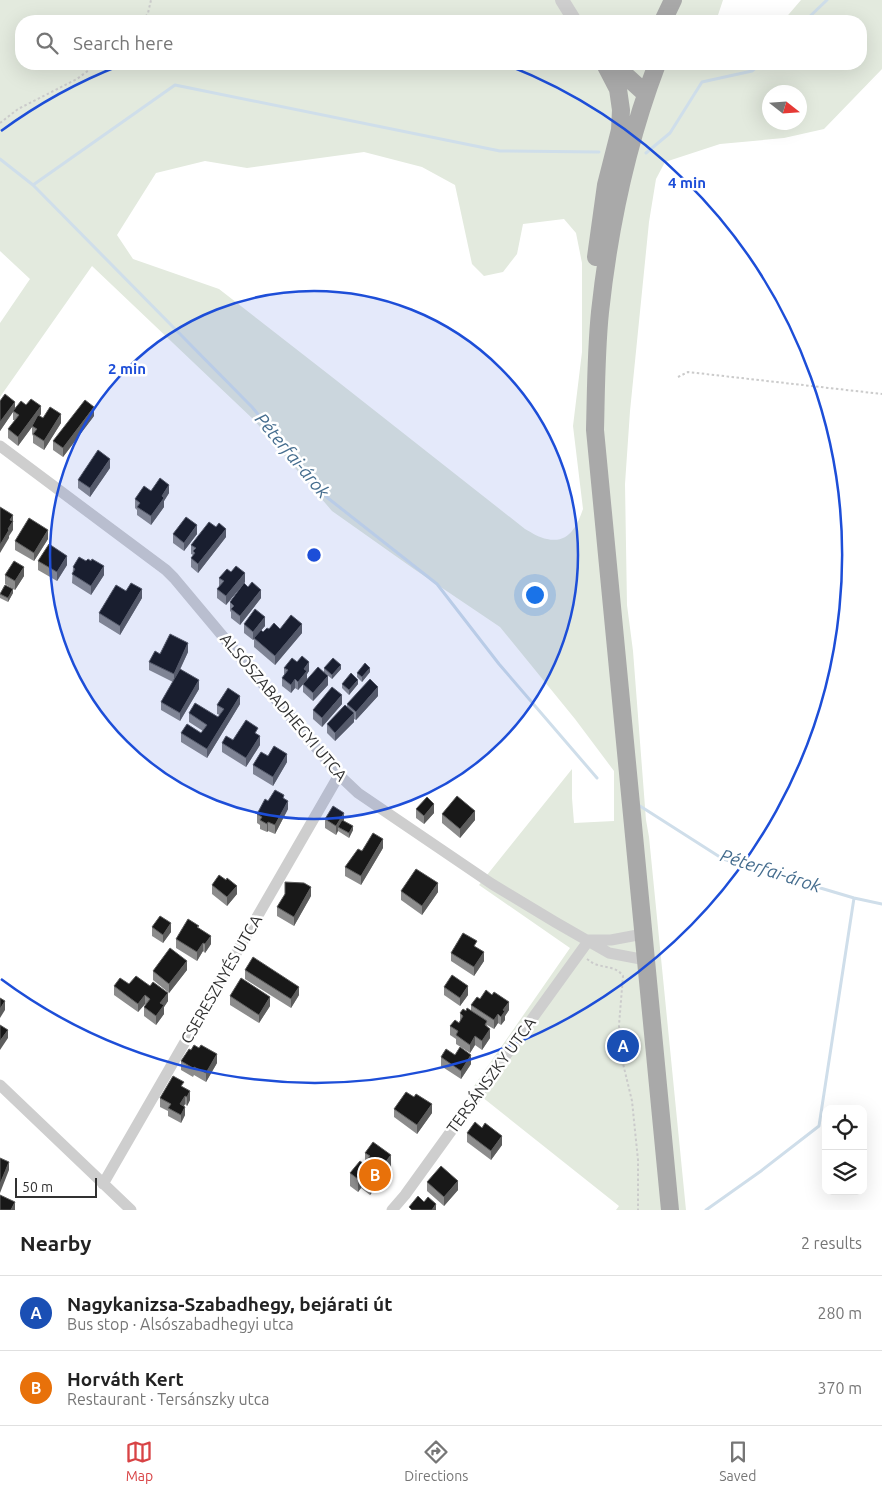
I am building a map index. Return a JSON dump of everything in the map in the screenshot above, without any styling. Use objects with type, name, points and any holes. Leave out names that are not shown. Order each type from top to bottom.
[{"type":"main road","points":[[667,15],[673,0]]},
{"type":"main road","points":[[677,15],[683,0]]},
{"type":"main road","points":[[600,314],[595,292],[594,268],[606,185],[620,130],[621,110],[618,89],[608,70]]},
{"type":"main road","points":[[620,70],[646,94]]},
{"type":"main road","points":[[655,70],[646,94],[624,173],[606,259],[600,314],[595,430],[670,1210]]},
{"type":"street","points":[[562,0],[571,15]]},
{"type":"street","name":"ALSÓSZABADHEGYI UTCA","points":[[0,446],[166,570],[339,775],[358,793],[492,884],[609,953],[646,960]]},
{"type":"street","name":"CSERESZNYÉS UTCA","points":[[103,1184],[339,775]]},
{"type":"street","name":"ALSÓSZABADHEGYI UTCA","points":[[589,940],[611,940],[643,934]]},
{"type":"street","name":"TERSÁNSZKY UTCA","points":[[392,1210],[405,1195],[589,940]]},
{"type":"street","points":[[0,1085],[131,1210]]},
{"type":"path","points":[[147,15],[150,0]]},
{"type":"path","points":[[0,123],[18,109],[77,79],[89,70]]},
{"type":"path","points":[[678,377],[688,372],[882,394]]},
{"type":"path","points":[[579,954],[595,964],[615,969],[624,976],[619,1024],[620,1051],[632,1101],[638,1160],[638,1210]]},
{"type":"shaded area","points":[[0,0],[723,0],[718,15],[15,15],[15,70],[867,70],[867,15],[788,15],[801,0],[882,0],[882,69],[824,129],[784,138],[720,144],[665,162],[656,179],[649,222],[630,411],[625,484],[627,605],[633,651],[646,820],[686,1210],[616,1210],[619,1206],[472,1089],[570,948],[479,885],[572,769],[574,823],[614,821],[614,771],[575,719],[500,627],[332,511],[254,420],[92,266],[0,397],[0,323],[30,279],[0,251]],"holes":[[[364,152],[422,167],[455,185],[472,264],[484,276],[503,272],[517,254],[523,224],[564,219],[576,233],[582,263],[582,352],[573,426],[583,509],[575,527],[561,539],[547,539],[525,529],[219,289],[133,259],[117,235],[156,173],[205,161],[247,168]]]},
{"type":"building","points":[[5,394],[15,402],[0,422],[0,401]]},
{"type":"building","points":[[31,399],[41,406],[18,437],[8,429],[19,415],[13,411],[21,401],[26,405]]},
{"type":"building","points":[[85,400],[94,407],[63,448],[53,441]]},
{"type":"building","points":[[50,407],[61,414],[44,441],[33,434],[37,429],[32,426],[38,415],[43,418]]},
{"type":"building","points":[[98,450],[110,459],[90,488],[78,480]]},
{"type":"building","points":[[160,478],[169,485],[162,496],[164,498],[151,516],[137,507],[140,503],[135,499],[144,486],[151,491]]},
{"type":"building","points":[[0,507],[13,515],[10,520],[13,521],[0,545]]},
{"type":"building","points":[[186,517],[197,525],[184,543],[173,534]]},
{"type":"building","points":[[29,518],[48,530],[34,553],[15,541]]},
{"type":"building","points":[[209,522],[216,527],[219,523],[226,529],[198,564],[191,558],[196,548],[191,545]]},
{"type":"building","points":[[49,544],[67,556],[57,572],[38,561]]},
{"type":"building","points":[[79,557],[86,561],[88,559],[91,561],[92,559],[104,566],[91,586],[72,574],[75,569],[73,567]]},
{"type":"building","points":[[14,561],[24,567],[15,581],[5,575]]},
{"type":"building","points":[[236,566],[245,573],[226,596],[217,589],[224,581],[219,578],[227,569],[231,572]]},
{"type":"building","points":[[252,582],[261,590],[240,616],[231,609],[234,606],[230,602],[244,583],[248,587]]},
{"type":"building","points":[[131,583],[142,589],[120,626],[99,613],[116,585],[126,591]]},
{"type":"building","points":[[5,585],[13,589],[8,598],[0,594]]},
{"type":"building","points":[[255,609],[265,617],[253,632],[244,624]]},
{"type":"building","points":[[291,615],[302,624],[275,656],[254,638],[261,630],[263,632],[267,628],[269,629],[274,623],[280,629]]},
{"type":"building","points":[[170,634],[188,643],[174,674],[149,662],[155,651],[160,654]]},
{"type":"building","points":[[302,656],[309,662],[304,669],[307,671],[298,682],[295,679],[291,685],[282,678],[288,670],[284,668],[292,658],[297,662]]},
{"type":"building","points":[[333,658],[341,665],[332,675],[324,668]]},
{"type":"building","points":[[365,663],[370,668],[362,677],[357,673]]},
{"type":"building","points":[[318,667],[328,676],[313,693],[303,684]]},
{"type":"building","points":[[180,669],[199,680],[180,713],[161,702]]},
{"type":"building","points":[[351,673],[358,680],[349,690],[342,684]]},
{"type":"building","points":[[370,679],[378,687],[356,712],[347,704]]},
{"type":"building","points":[[332,687],[342,695],[322,718],[313,710]]},
{"type":"building","points":[[228,688],[240,696],[207,749],[181,733],[187,724],[201,733],[207,725],[189,713],[195,703],[218,717],[224,709],[217,705]]},
{"type":"building","points":[[345,705],[354,713],[335,733],[327,724]]},
{"type":"building","points":[[246,720],[258,728],[255,733],[260,736],[246,758],[222,743],[226,736],[233,740]]},
{"type":"building","points":[[274,746],[287,754],[273,777],[253,765],[261,752],[268,756]]},
{"type":"building","points":[[275,790],[284,795],[283,798],[288,801],[275,825],[268,822],[267,824],[260,820],[262,817],[257,814],[265,799],[268,801]]},
{"type":"building","points":[[457,796],[475,811],[460,829],[442,814]]},
{"type":"building","points":[[427,797],[434,804],[424,816],[416,809]]},
{"type":"building","points":[[333,806],[344,813],[336,826],[325,819]]},
{"type":"building","points":[[342,820],[353,826],[349,833],[338,827]]},
{"type":"building","points":[[373,833],[383,839],[361,876],[345,867],[358,849],[362,851]]},
{"type":"building","points":[[416,869],[438,883],[422,906],[401,891]]},
{"type":"building","points":[[219,875],[226,880],[227,878],[237,886],[227,897],[212,885]]},
{"type":"building","points":[[285,882],[304,883],[311,887],[294,917],[277,907],[285,894]]},
{"type":"building","points":[[160,916],[171,923],[163,935],[152,927]]},
{"type":"building","points":[[188,919],[211,936],[197,952],[176,939]]},
{"type":"building","points":[[463,933],[477,941],[474,946],[484,952],[474,967],[451,953]]},
{"type":"building","points":[[170,948],[187,961],[169,984],[153,971]]},
{"type":"building","points":[[253,957],[299,987],[291,999],[245,970]]},
{"type":"building","points":[[452,975],[468,986],[460,998],[444,987]]},
{"type":"building","points":[[136,976],[150,986],[153,982],[168,993],[160,1003],[164,1005],[156,1016],[144,1007],[150,999],[145,995],[138,1004],[114,986],[120,978],[129,984]]},
{"type":"building","points":[[241,978],[270,997],[259,1015],[230,996]]},
{"type":"building","points":[[486,990],[492,995],[494,992],[509,1002],[503,1010],[505,1011],[501,1017],[498,1014],[494,1020],[471,1005],[477,997],[480,999]]},
{"type":"building","points":[[0,998],[5,1001],[0,1009]]},
{"type":"building","points":[[467,1008],[487,1021],[485,1025],[490,1029],[482,1041],[475,1036],[470,1045],[456,1035],[458,1031],[450,1026],[455,1020],[459,1023],[463,1016],[460,1013],[463,1009],[466,1011]]},
{"type":"building","points":[[0,1025],[8,1030],[0,1041]]},
{"type":"building","points":[[194,1045],[199,1048],[201,1045],[217,1054],[206,1073],[181,1061]]},
{"type":"building","points":[[460,1047],[471,1055],[461,1071],[441,1057],[446,1049],[455,1055]]},
{"type":"building","points":[[173,1076],[184,1082],[181,1086],[190,1091],[180,1104],[185,1107],[181,1115],[168,1108],[171,1104],[160,1098]]},
{"type":"building","points":[[406,1092],[414,1097],[416,1094],[432,1104],[417,1125],[394,1109]]},
{"type":"building","points":[[475,1122],[482,1128],[485,1123],[502,1136],[491,1151],[467,1133]]},
{"type":"building","points":[[373,1142],[391,1155],[370,1182],[361,1175],[358,1179],[350,1173],[360,1161],[364,1164],[370,1156],[365,1153]]},
{"type":"building","points":[[0,1158],[9,1162],[0,1184]]},
{"type":"building","points":[[441,1166],[458,1181],[444,1197],[427,1182]]},
{"type":"building","points":[[0,1195],[15,1202],[11,1210],[0,1210]]},
{"type":"building","points":[[418,1196],[424,1202],[428,1197],[436,1204],[432,1210],[412,1210],[409,1207]]},
{"type":"waterway","points":[[811,15],[827,0]]},
{"type":"waterway","points":[[646,153],[670,133],[702,82],[753,70]]},
{"type":"waterway","points":[[33,185],[175,85],[500,151],[599,152]]},
{"type":"waterway","name":"Péterfai-árok","points":[[0,159],[33,185],[252,407],[324,495],[437,584],[499,664],[597,778]]},
{"type":"waterway","name":"Péterfai-árok","points":[[640,806],[723,859],[854,898],[882,904]]},
{"type":"waterway","points":[[706,1210],[761,1171],[819,1126],[854,898]]},
{"type":"place","name":"Nagykanizsa-Szabadhegy, bejárati út","points":[[623,1046]]},
{"type":"place","name":"Horváth Kert","points":[[375,1175]]}]
